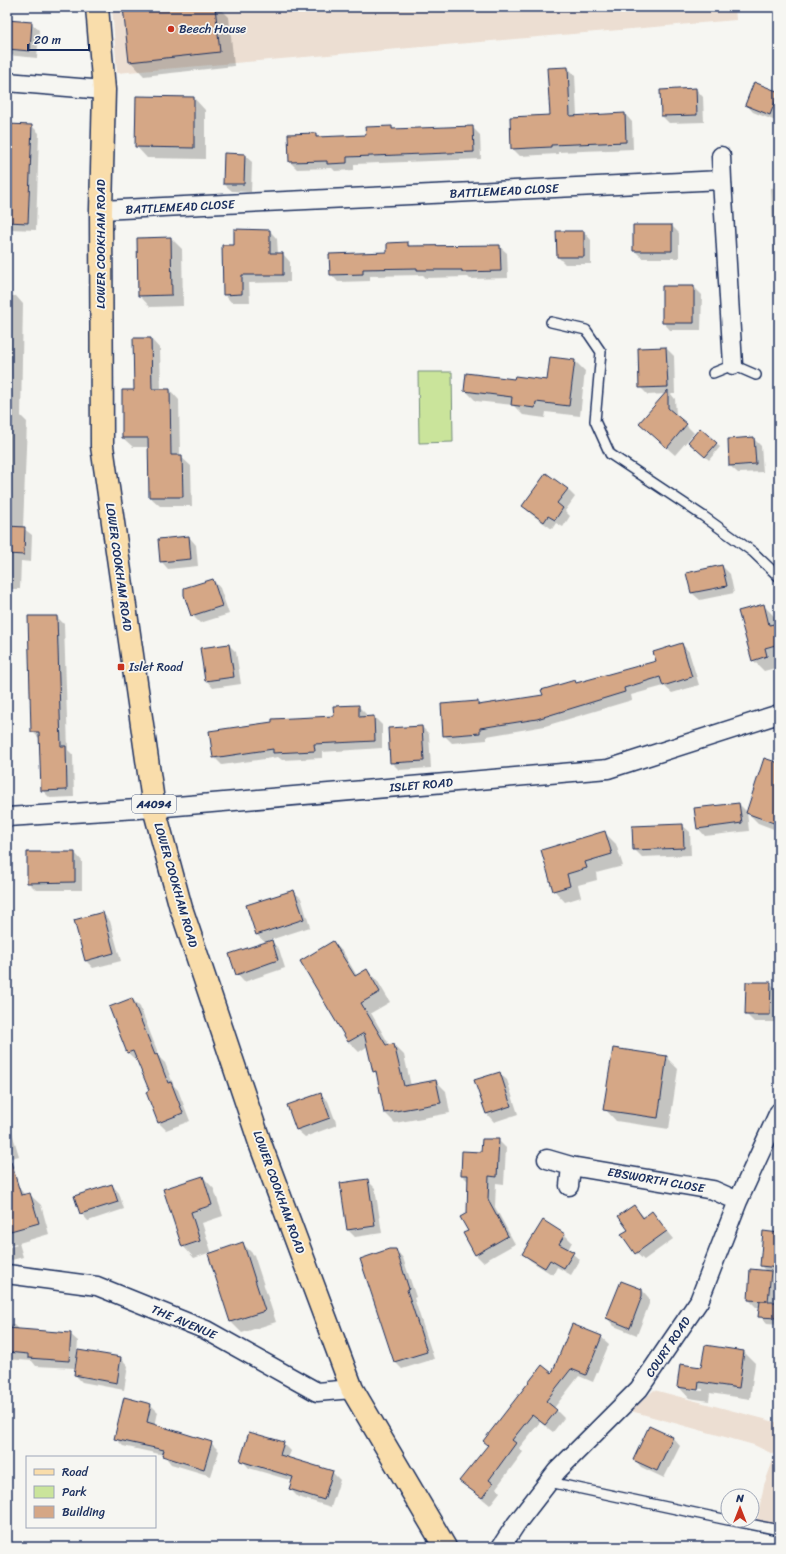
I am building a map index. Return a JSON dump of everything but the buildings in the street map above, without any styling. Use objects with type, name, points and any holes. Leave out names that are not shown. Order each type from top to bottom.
[{"type":"main road","name":"LOWER COOKHAM ROAD","points":[[97,7],[104,90],[100,210],[102,446],[154,808],[181,908],[261,1146],[352,1389],[444,1547]]},
{"type":"street","points":[[7,82],[104,90]]},
{"type":"street","points":[[721,156],[733,365]]},
{"type":"street","name":"BATTLEMEAD CLOSE","points":[[100,210],[722,180]]},
{"type":"street","name":"ISLET ROAD","points":[[7,817],[154,808],[608,769],[779,714]]},
{"type":"street","name":"COURT ROAD","points":[[501,1547],[516,1524],[557,1471],[639,1389],[692,1312],[699,1301],[738,1201],[777,1121]]},
{"type":"street","name":"EBSWORTH CLOSE","points":[[547,1159],[572,1166],[713,1190],[738,1201]]},
{"type":"street","points":[[569,1186],[572,1166]]},
{"type":"street","name":"THE AVENUE","points":[[7,1274],[97,1286],[206,1330],[317,1392],[352,1389]]},
{"type":"lane","points":[[551,322],[586,330],[601,352],[595,421],[610,454],[703,516],[753,552],[779,577]]},
{"type":"lane","points":[[713,374],[733,365],[756,374]]},
{"type":"lane","points":[[549,1482],[720,1518]]},
{"type":"lane","points":[[760,1526],[779,1530]]},
{"type":"shaded area","points":[[112,7],[735,7],[736,20],[117,73]]},
{"type":"shaded area","points":[[654,1390],[779,1423],[779,1525],[760,1521],[760,1505],[764,1485],[775,1455],[754,1445],[631,1411]]},
{"type":"green space","points":[[418,372],[452,372],[453,442],[419,443]]},
{"type":"place","name":"Beech House","points":[[171,29]]},
{"type":"place","name":"Islet Road","points":[[121,667]]}]
